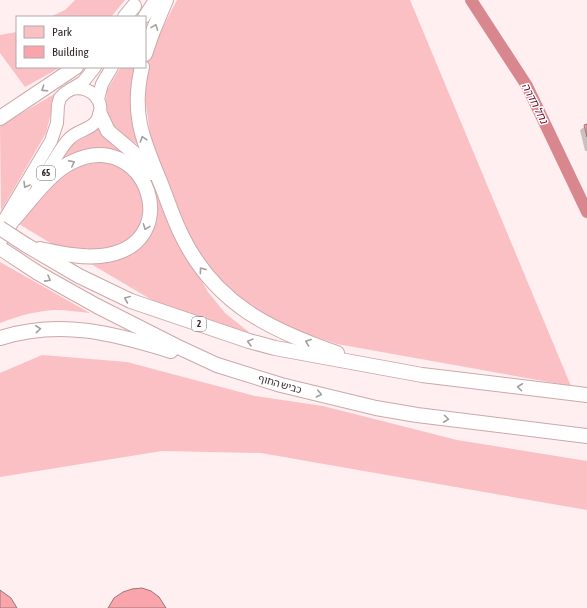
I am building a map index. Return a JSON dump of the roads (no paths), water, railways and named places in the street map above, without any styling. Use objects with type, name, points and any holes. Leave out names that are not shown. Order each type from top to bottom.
[{"type":"highway","points":[[145,16],[155,0]]},
{"type":"highway","points":[[146,51],[166,0]]},
{"type":"highway","points":[[0,118],[75,68]]},
{"type":"highway","name":"65","points":[[0,227],[51,141],[57,124],[60,98],[65,93],[83,82],[94,68]]},
{"type":"highway","points":[[98,99],[102,84],[111,68]]},
{"type":"highway","points":[[142,68],[138,92],[139,122],[143,139],[182,237],[193,256],[213,282],[234,302],[274,328],[297,338],[384,369]]},
{"type":"highway","points":[[71,89],[83,88],[94,94],[98,99],[100,114],[108,131],[140,158],[148,168],[170,206]]},
{"type":"highway","name":"65","points":[[0,242],[14,219],[70,138],[93,125],[100,114]]},
{"type":"highway","points":[[14,219],[56,173],[69,163],[78,160],[95,156],[114,157],[130,165],[142,178],[150,198],[150,216],[142,237],[128,249],[110,254],[86,257],[28,246]]},
{"type":"highway","name":"2","points":[[0,227],[28,246],[79,276],[109,291],[131,301],[225,334],[275,348],[384,369],[587,395]]},
{"type":"highway","name":"כביש החוף","points":[[0,248],[15,259],[97,306],[217,365],[281,385],[376,408],[417,415],[587,436]]},
{"type":"highway","points":[[0,338],[37,329],[55,328],[89,331],[142,342],[217,365]]},
{"type":"waterway","name":"נחל חדרה","points":[[471,0],[527,86],[587,212]]}]
